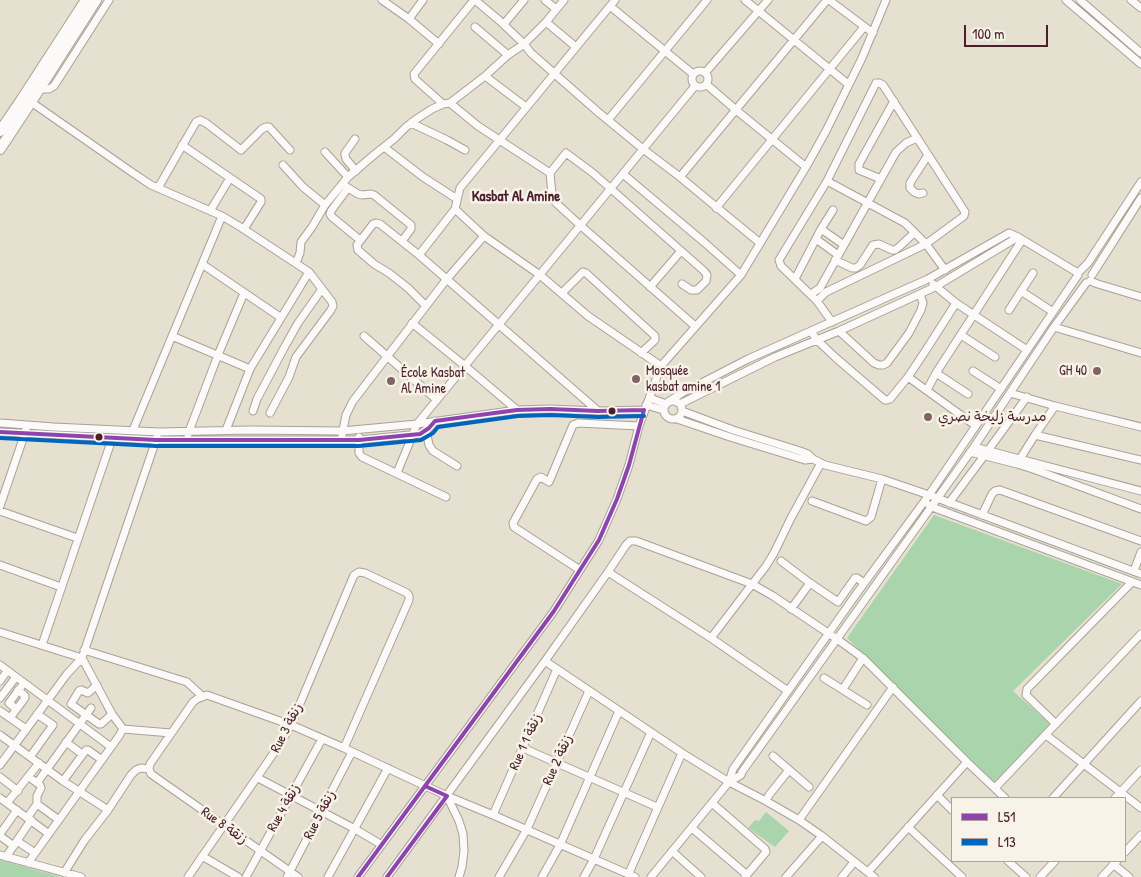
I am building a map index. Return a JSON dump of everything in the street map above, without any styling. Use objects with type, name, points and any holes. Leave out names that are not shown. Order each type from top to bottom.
[{"type":"highway","points":[[0,131],[86,0]]},
{"type":"highway","points":[[0,149],[96,0]]},
{"type":"highway","points":[[76,32],[88,34]]},
{"type":"street","points":[[40,89],[50,89],[54,86],[110,0]]},
{"type":"street","points":[[382,0],[440,44]]},
{"type":"street","points":[[409,19],[422,0]]},
{"type":"street","points":[[550,173],[478,126],[415,79],[414,74],[475,0],[504,24],[554,74],[643,149],[760,243]]},
{"type":"street","points":[[545,0],[556,9]]},
{"type":"street","points":[[360,240],[332,218],[330,214],[348,177],[411,123],[432,109],[446,103],[524,44],[564,0]]},
{"type":"street","points":[[608,120],[707,0]]},
{"type":"street","points":[[745,0],[848,84]]},
{"type":"street","points":[[705,74],[768,0]]},
{"type":"street","points":[[680,177],[828,0],[873,33]]},
{"type":"street","points":[[358,877],[554,611],[599,540],[617,499],[639,426],[661,366],[741,275],[826,131],[862,58],[886,0]]},
{"type":"street","points":[[1066,0],[1141,64]]},
{"type":"street","points":[[1080,0],[1089,3],[1141,53]]},
{"type":"street","points":[[1131,0],[1141,8]]},
{"type":"street","points":[[504,24],[522,1]]},
{"type":"street","points":[[419,255],[455,209],[460,188],[612,3],[693,74]]},
{"type":"street","points":[[546,22],[576,47]]},
{"type":"street","points":[[475,27],[508,55]]},
{"type":"street","points":[[716,208],[864,27]]},
{"type":"street","points":[[693,74],[698,71],[703,72],[708,78],[706,84],[702,87],[695,86]]},
{"type":"street","points":[[693,74],[692,82],[695,86]]},
{"type":"street","points":[[484,76],[526,107]]},
{"type":"street","points":[[817,301],[826,292],[926,244],[964,216],[965,212],[894,101],[883,85],[879,83],[876,83],[827,181],[779,260],[781,266],[811,294],[832,322]]},
{"type":"street","points":[[706,84],[806,167]]},
{"type":"street","points":[[397,473],[418,424],[695,86]]},
{"type":"street","points":[[881,179],[859,170],[859,164],[894,101]]},
{"type":"street","points":[[31,102],[133,173],[158,188],[222,216],[309,272],[332,302],[331,310],[296,357],[289,377],[270,413]]},
{"type":"street","points":[[158,188],[196,122],[200,120],[206,122],[241,150],[266,127],[269,127],[290,150]]},
{"type":"street","points":[[411,123],[465,150]]},
{"type":"street","points":[[811,294],[820,288],[896,152],[906,143],[916,138]]},
{"type":"street","points":[[356,139],[345,155],[346,159],[356,170]]},
{"type":"street","points":[[182,145],[262,200],[244,229]]},
{"type":"street","points":[[384,147],[423,177],[457,199]]},
{"type":"street","points":[[325,152],[348,177]]},
{"type":"street","points":[[682,284],[691,290],[697,290],[706,281],[707,275],[681,250],[566,152],[550,173],[553,198],[580,225],[696,326]]},
{"type":"street","points":[[923,193],[914,192],[910,188],[910,183],[928,155]]},
{"type":"street","points":[[283,165],[303,187],[325,205]]},
{"type":"street","points":[[623,174],[741,275]]},
{"type":"street","points":[[210,211],[230,178]]},
{"type":"street","points":[[827,181],[905,223],[926,244],[945,270]]},
{"type":"street","points":[[729,782],[733,769],[926,498],[1079,273],[1088,263],[1141,182]]},
{"type":"street","points":[[296,263],[300,256],[300,242],[312,227],[325,205],[345,186]]},
{"type":"street","points":[[345,186],[358,194],[374,195],[411,225],[411,229],[402,241]]},
{"type":"street","points":[[651,877],[729,782],[741,774],[972,450],[1054,327],[1089,280],[1141,198]]},
{"type":"street","points":[[455,209],[484,236],[540,275],[588,316],[661,366]]},
{"type":"street","points":[[795,279],[832,210]]},
{"type":"street","points":[[133,430],[222,216]]},
{"type":"street","points":[[426,306],[408,288],[358,250],[357,245],[373,224],[380,224],[419,255],[598,411]]},
{"type":"street","points":[[821,229],[844,245]]},
{"type":"street","points":[[816,239],[837,258],[852,268],[856,268],[873,245],[879,244],[895,250],[914,233]]},
{"type":"street","points":[[681,407],[680,416],[677,418],[671,420],[664,413],[666,406],[682,393],[748,359],[928,279],[1007,234],[1011,234],[1079,273]]},
{"type":"street","points":[[342,440],[346,415],[353,401],[446,280],[484,236]]},
{"type":"street","points":[[681,407],[775,357],[839,331],[920,294],[1020,239]]},
{"type":"street","points":[[927,390],[1020,239]]},
{"type":"street","points":[[650,287],[681,250]]},
{"type":"street","points":[[202,264],[280,317]]},
{"type":"street","points":[[1079,273],[1084,269],[1088,269],[1090,272],[1089,280]]},
{"type":"street","points":[[226,430],[250,369],[309,272]]},
{"type":"street","points":[[562,293],[582,272],[586,273],[655,336],[655,340],[641,353]]},
{"type":"street","points":[[1009,310],[1033,273]]},
{"type":"street","points":[[1079,273],[1080,281],[1089,280],[1141,297]]},
{"type":"street","points":[[928,279],[956,304],[1027,350]]},
{"type":"street","points":[[253,411],[257,399],[284,348],[322,289]]},
{"type":"street","points":[[1021,291],[1053,312]]},
{"type":"street","points":[[186,440],[244,293]]},
{"type":"street","points":[[839,331],[874,363],[883,365],[887,363],[908,333],[921,310],[923,303],[920,294]]},
{"type":"street","points":[[811,331],[817,340],[836,358],[885,400],[888,400],[908,377],[956,304]]},
{"type":"street","points":[[412,323],[517,410]]},
{"type":"street","points":[[1054,327],[1141,353]]},
{"type":"street","points":[[961,335],[995,357]]},
{"type":"street","points":[[172,336],[250,369]]},
{"type":"street","points":[[364,336],[437,400]]},
{"type":"street","points":[[973,371],[1001,389]]},
{"type":"street","points":[[936,373],[968,394]]},
{"type":"street","points":[[908,377],[976,426]]},
{"type":"street","points":[[1010,393],[1141,427]]},
{"type":"street","points":[[949,503],[1027,397]]},
{"type":"street","points":[[0,422],[159,432],[226,430],[342,431],[418,424],[517,410],[598,411],[647,404],[666,406],[675,401],[681,407],[733,430],[800,451],[821,463],[882,479],[917,491],[926,498],[932,507],[1141,585]]},
{"type":"street","points":[[1018,461],[1055,406]]},
{"type":"street","points":[[677,418],[730,437],[805,460],[813,459]]},
{"type":"street","points":[[0,432],[156,440],[359,440],[420,434],[435,421]]},
{"type":"street","points":[[580,570],[514,528],[513,523],[538,479],[541,477],[549,482],[573,425],[578,423],[639,426]]},
{"type":"street","points":[[0,506],[27,425]]},
{"type":"street","points":[[358,430],[359,453],[362,457],[446,497]]},
{"type":"street","points":[[426,430],[429,445],[434,451],[457,466]]},
{"type":"street","points":[[1,763],[66,674],[82,658],[159,432]]},
{"type":"street","points":[[1035,435],[1141,460]]},
{"type":"street","points":[[42,645],[112,439]]},
{"type":"street","points":[[972,450],[1090,477],[1141,491]]},
{"type":"street","points":[[1018,461],[1141,509]]},
{"type":"street","points":[[711,638],[766,566],[821,463]]},
{"type":"street","points":[[1076,484],[1076,478],[1080,475]]},
{"type":"street","points":[[1086,488],[1090,484],[1090,477]]},
{"type":"street","points":[[812,501],[866,520],[870,517],[882,479]]},
{"type":"street","points":[[982,515],[992,494],[1000,490],[1141,541]]},
{"type":"street","points":[[926,498],[938,498],[1138,572],[1141,552]]},
{"type":"street","points":[[0,511],[77,538]]},
{"type":"street","points":[[387,877],[630,541],[752,584],[836,639],[863,658],[1004,797]]},
{"type":"street","points":[[780,561],[846,608]]},
{"type":"street","points":[[0,565],[61,586]]},
{"type":"street","name":"Rue 3 زنقة","points":[[188,877],[258,778],[291,725],[354,575],[359,572],[407,592],[409,600],[344,748]]},
{"type":"street","points":[[608,572],[711,638],[788,691]]},
{"type":"street","points":[[838,602],[855,578],[864,583]]},
{"type":"street","points":[[1056,724],[1026,695],[1027,689],[1132,582]]},
{"type":"street","points":[[791,609],[810,583]]},
{"type":"street","points":[[0,632],[82,658],[112,714],[123,729],[171,733]]},
{"type":"street","points":[[995,788],[1141,634]]},
{"type":"street","points":[[84,650],[187,682],[202,696]]},
{"type":"street","points":[[843,689],[863,658]]},
{"type":"street","points":[[545,661],[682,753],[729,782],[798,820],[822,836],[874,877]]},
{"type":"street","points":[[0,665],[112,747]]},
{"type":"street","name":"Rue 1 زنقة 1","points":[[493,815],[557,669]]},
{"type":"street","points":[[1,678],[7,670]]},
{"type":"street","points":[[0,698],[16,676]]},
{"type":"street","points":[[824,678],[867,705]]},
{"type":"street","points":[[10,718],[25,696],[18,690],[24,683]]},
{"type":"street","points":[[96,684],[88,693],[79,691],[70,703],[100,724],[112,714]]},
{"type":"street","points":[[798,820],[893,687]]},
{"type":"street","name":"Rue 2 زنقة","points":[[499,877],[526,830],[589,691]]},
{"type":"street","points":[[64,873],[84,841],[136,770],[141,768],[150,772],[150,764],[193,702],[207,695],[291,725],[447,796],[632,875],[657,807],[682,753]]},
{"type":"street","points":[[1054,797],[1141,701]]},
{"type":"street","points":[[37,783],[91,708]]},
{"type":"street","points":[[0,711],[26,730]]},
{"type":"street","points":[[542,877],[560,845],[619,711]]},
{"type":"street","points":[[30,757],[52,727],[52,724],[37,714]]},
{"type":"street","points":[[28,863],[123,729]]},
{"type":"street","points":[[50,730],[58,736]]},
{"type":"street","points":[[584,877],[651,732]]},
{"type":"street","points":[[0,735],[63,781],[108,810]]},
{"type":"street","points":[[1046,735],[1083,764],[1117,795],[1141,770]]},
{"type":"street","name":"Rue 4 زنقة","points":[[246,877],[322,739]]},
{"type":"street","points":[[66,742],[82,754]]},
{"type":"street","points":[[524,748],[657,807]]},
{"type":"street","points":[[63,781],[85,751],[88,750],[102,760]]},
{"type":"street","name":"Rue 5 زنقة","points":[[288,874],[352,752]]},
{"type":"street","points":[[773,756],[809,787]]},
{"type":"street","points":[[868,872],[968,762]]},
{"type":"street","points":[[39,763],[18,791],[3,802],[49,834]]},
{"type":"street","points":[[328,877],[388,768]]},
{"type":"street","points":[[766,801],[789,770]]},
{"type":"street","name":"Rue 8 زنقة","points":[[150,772],[260,851],[288,874],[298,877]]},
{"type":"street","points":[[0,777],[18,791]]},
{"type":"street","points":[[29,777],[41,789],[37,796],[37,804],[15,844],[3,856],[80,877]]},
{"type":"street","points":[[258,778],[382,845]]},
{"type":"street","points":[[936,795],[951,809]]},
{"type":"street","points":[[447,796],[463,834],[464,851],[459,877]]},
{"type":"street","points":[[1126,800],[1141,808]]},
{"type":"street","points":[[692,828],[746,876],[766,852],[765,849],[712,803]]},
{"type":"street","points":[[37,804],[59,820]]},
{"type":"street","points":[[17,810],[0,835],[35,853]]},
{"type":"street","points":[[908,827],[962,877]]},
{"type":"street","points":[[1126,851],[1141,835]]},
{"type":"street","points":[[786,877],[822,836]]},
{"type":"street","points":[[672,851],[700,877]]},
{"type":"street","points":[[202,856],[238,877]]},
{"type":"street","points":[[842,877],[854,862]]},
{"type":"street","points":[[1009,862],[1026,877]]},
{"type":"street","points":[[1040,877],[1054,862]]},
{"type":"street","points":[[1102,877],[1115,862],[1129,877]]},
{"type":"green space","points":[[934,515],[1122,584],[1013,691],[1050,724],[995,783],[847,638]]},
{"type":"green space","points":[[766,812],[789,831],[775,847],[748,828],[755,820],[759,821]]},
{"type":"green space","points":[[0,860],[61,877],[0,877]]},
{"type":"transit line","name":"L51","points":[[0,432],[156,440],[359,440],[420,434],[435,421],[517,410],[644,410]]},
{"type":"transit line","name":"L51","points":[[358,877],[554,611],[599,540],[629,465],[644,410]]},
{"type":"transit line","name":"L13","points":[[0,438],[156,446],[359,446],[421,440],[433,433],[438,427],[518,416],[644,416]]},
{"type":"transit line","name":"L51","points":[[387,877],[447,796],[425,786]]},
{"type":"place","name":"GH 40","points":[[1097,371]]},
{"type":"place","name":"Mosquée kasbat amine 1","points":[[636,379]]},
{"type":"place","name":"École Kasbat Al Amine","points":[[391,381]]},
{"type":"place","name":"مدرسة زليخة نصري","points":[[928,417]]},
{"type":"district","name":"Kasbat Al Amine","points":[[516,197]]}]
